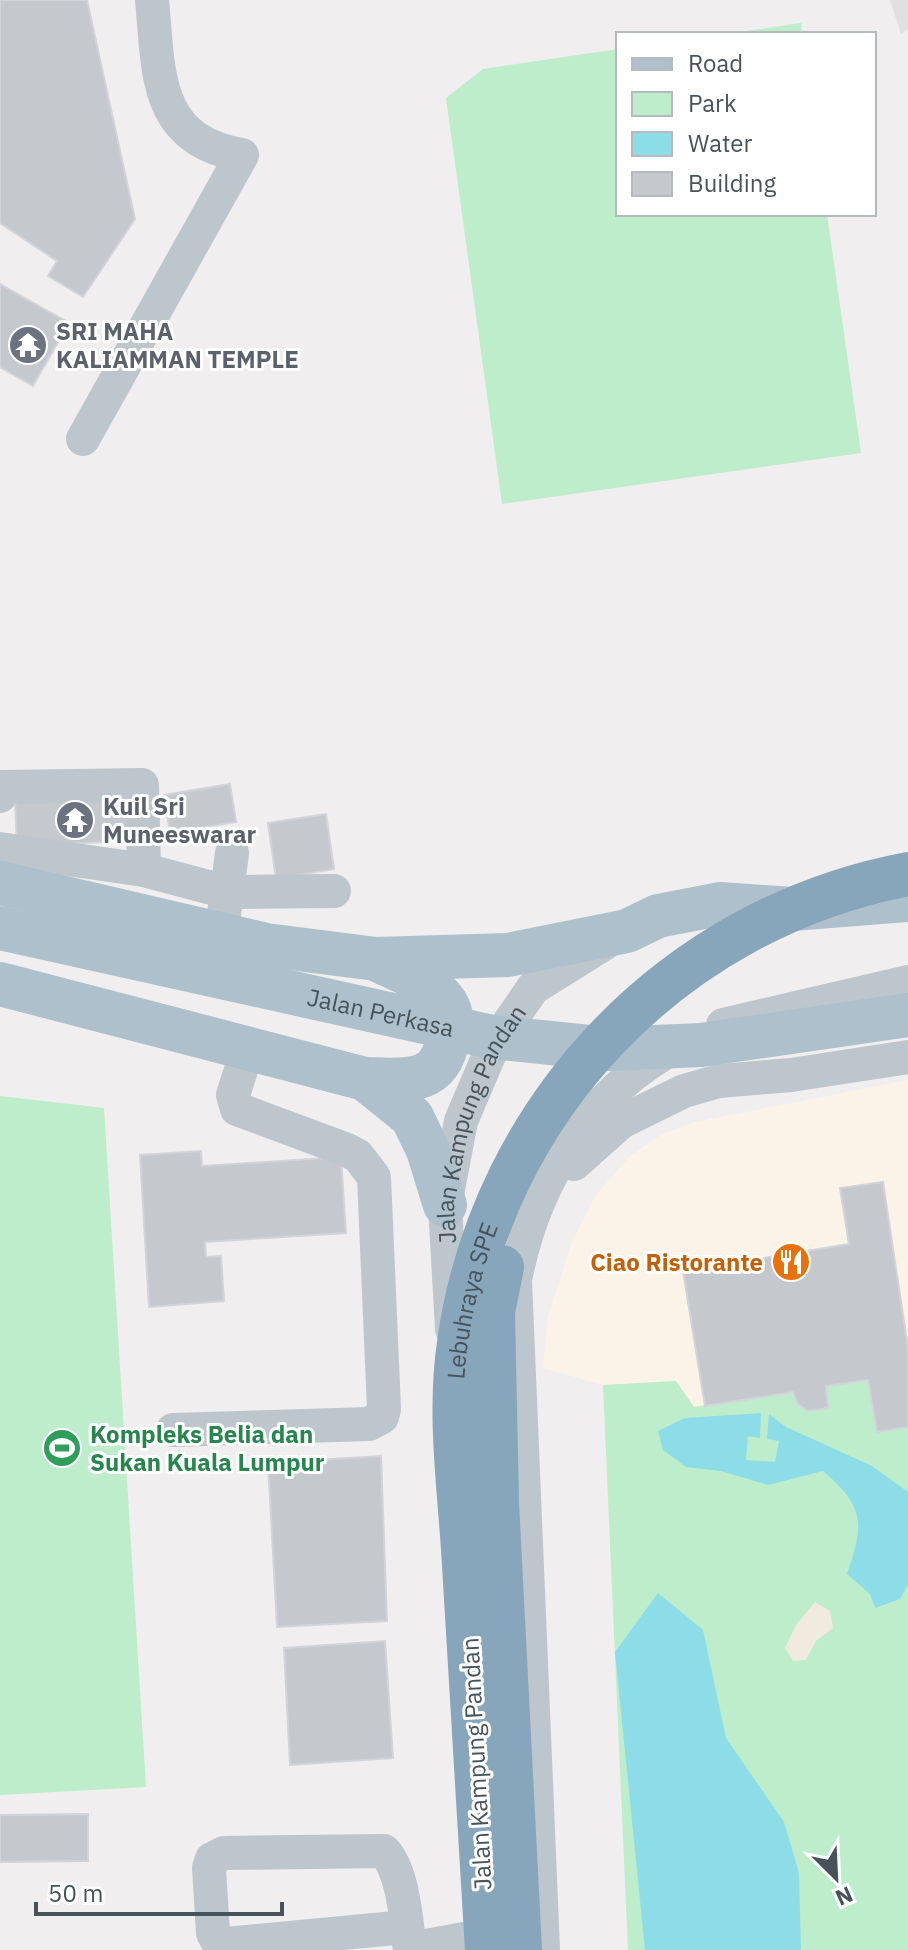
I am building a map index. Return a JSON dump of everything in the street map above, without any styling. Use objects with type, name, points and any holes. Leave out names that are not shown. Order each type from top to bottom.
[{"type":"highway","name":"Lebuhraya SPE","points":[[498,1945],[454,1396],[468,1292],[496,1206],[525,1147],[552,1103],[584,1061],[656,991],[696,960],[784,912],[831,894],[908,874]]},
{"type":"highway","name":"Lebuhraya SPE","points":[[498,1945],[497,1503],[493,1312],[500,1274],[522,1201],[560,1126],[586,1088],[616,1052],[672,1001],[723,966],[764,944],[806,927],[908,898]]},
{"type":"main road","name":"Jalan Perkasa","points":[[0,883],[266,945],[376,959],[508,955],[627,931]]},
{"type":"main road","name":"Jalan Kampung Pandan","points":[[627,931],[658,916],[720,904],[792,909],[908,898]]},
{"type":"main road","name":"Jalan Perkasa","points":[[0,928],[492,1037],[609,1049],[701,1045],[908,1015]]},
{"type":"main road","points":[[0,984],[365,1079],[404,1080],[435,1070],[444,1060],[453,1019],[445,1002],[430,987],[376,959]]},
{"type":"main road","points":[[365,1079],[412,1117],[428,1150],[445,1205]]},
{"type":"street","points":[[83,439],[242,155],[209,147],[198,139],[187,130],[160,92],[152,0]]},
{"type":"street","points":[[0,796],[2,787],[142,785],[144,870]]},
{"type":"street","points":[[0,849],[144,870],[227,892],[334,891]]},
{"type":"street","points":[[221,935],[232,853]]},
{"type":"street","name":"Jalan Kampung Pandan","points":[[498,1945],[445,1205],[461,1121],[493,1046],[512,1014],[533,988],[627,931]]},
{"type":"street","points":[[543,1950],[515,1280],[532,1212],[557,1161],[586,1120],[637,1072],[666,1052],[725,1024],[908,982]]},
{"type":"street","points":[[173,1430],[369,1424],[382,1417],[384,1409],[374,1177],[358,1156],[347,1150],[237,1109],[233,1095],[248,1048]]},
{"type":"street","points":[[515,1280],[533,1225],[549,1194],[594,1143],[621,1122],[684,1091],[719,1081],[828,1082],[908,1057]]},
{"type":"street","points":[[409,1942],[392,1860],[384,1851],[224,1853],[212,1859],[209,1868],[213,1933],[217,1941],[226,1944],[409,1942],[498,1945]]},
{"type":"shaded area","points":[[890,0],[908,0],[908,29],[901,34]]},
{"type":"shaded area","points":[[908,1080],[908,1427],[877,1432],[808,1411],[797,1403],[694,1407],[675,1381],[603,1385],[543,1368],[548,1316],[573,1239],[596,1195],[630,1156],[662,1134],[695,1122]]},
{"type":"green space","points":[[801,23],[802,32],[740,32]]},
{"type":"green space","points":[[616,49],[616,216],[827,216],[861,453],[502,504],[446,98],[483,69]]},
{"type":"green space","name":"Kompleks Belia dan Sukan Kuala Lumpur","points":[[0,1096],[104,1108],[146,1787],[0,1795]]},
{"type":"green space","points":[[868,1380],[877,1432],[908,1427],[908,1950],[628,1950],[603,1385],[676,1381],[694,1407],[793,1392],[797,1403],[808,1411],[826,1386]]},
{"type":"sand","points":[[815,1602],[830,1611],[833,1628],[816,1641],[806,1660],[793,1661],[785,1648],[796,1625]]},
{"type":"water","points":[[761,1413],[760,1438],[748,1436],[746,1460],[775,1462],[779,1441],[767,1439],[769,1414],[786,1427],[872,1466],[908,1492],[908,1585],[900,1599],[875,1608],[870,1594],[847,1574],[857,1541],[857,1516],[847,1495],[823,1471],[768,1485],[721,1471],[686,1467],[663,1450],[658,1431],[685,1418]]},
{"type":"water","points":[[658,1593],[703,1630],[726,1738],[784,1822],[799,1873],[801,1950],[645,1950],[615,1652]]},
{"type":"building","points":[[0,0],[87,0],[135,219],[83,297],[48,276],[57,261],[0,223]]},
{"type":"building","name":"SRI MAHA KALIAMMAN TEMPLE","points":[[0,284],[69,323],[33,386],[0,367]]},
{"type":"building","points":[[230,784],[236,822],[170,833],[164,795]]},
{"type":"building","name":"Kuil Sri Muneeswarar","points":[[133,793],[135,840],[17,847],[15,801]]},
{"type":"building","points":[[326,814],[334,869],[276,879],[268,823]]},
{"type":"building","points":[[201,1151],[202,1166],[341,1157],[346,1233],[205,1242],[206,1257],[221,1256],[224,1301],[149,1307],[140,1155]]},
{"type":"building","points":[[883,1182],[908,1348],[908,1427],[877,1432],[868,1380],[826,1386],[828,1408],[808,1411],[797,1403],[793,1392],[705,1406],[683,1271],[849,1244],[840,1188]]},
{"type":"building","points":[[381,1456],[387,1621],[277,1627],[268,1463]]},
{"type":"building","points":[[385,1641],[393,1758],[290,1765],[284,1648]]},
{"type":"building","points":[[88,1814],[88,1861],[0,1862],[0,1815]]},
{"type":"place","name":"SRI MAHA KALIAMMAN TEMPLE","points":[[28,345]]},
{"type":"place","name":"Kuil Sri Muneeswarar","points":[[75,820]]},
{"type":"place","name":"Ciao Ristorante","points":[[791,1262]]},
{"type":"place","name":"Kompleks Belia dan Sukan Kuala Lumpur","points":[[62,1448]]}]
